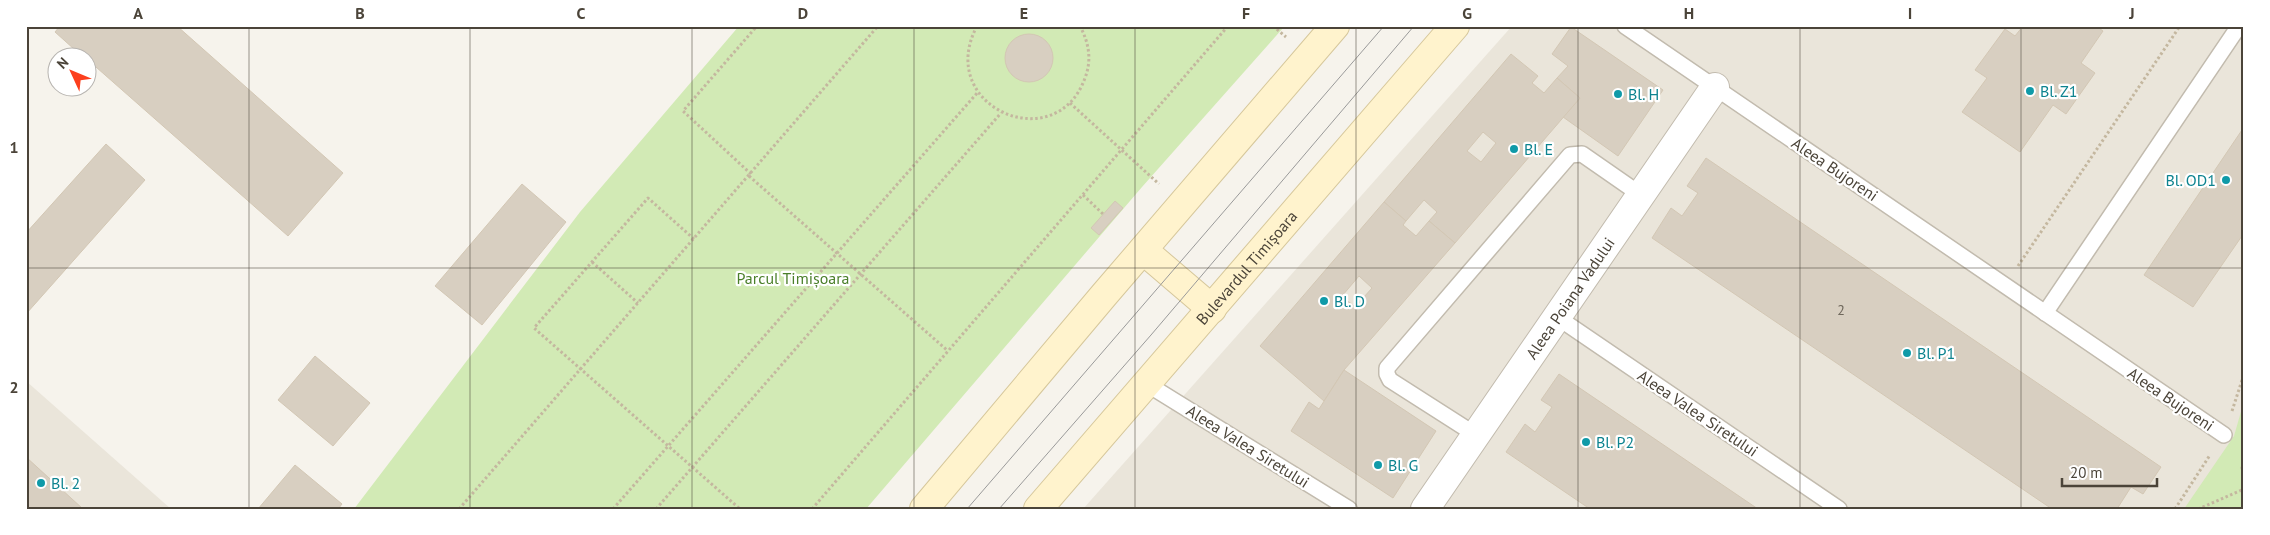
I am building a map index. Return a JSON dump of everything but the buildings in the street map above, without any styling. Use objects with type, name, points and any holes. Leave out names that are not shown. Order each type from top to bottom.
[{"type":"main road","points":[[924,509],[1335,26]]},
{"type":"main road","name":"Bulevardul Timișoara","points":[[1038,509],[1455,26]]},
{"type":"main road","points":[[1143,250],[1212,309]]},
{"type":"street","name":"Aleea Poiana Vadului","points":[[1425,509],[1715,88]]},
{"type":"lane","name":"Aleea Bujoreni","points":[[1625,26],[2224,435]]},
{"type":"lane","points":[[2045,313],[2239,26]]},
{"type":"lane","points":[[1476,435],[1390,380],[1387,368],[1570,156],[1576,153],[1582,154],[1641,195]]},
{"type":"lane","name":"Aleea Valea Siretului","points":[[1556,317],[1839,509]]},
{"type":"lane","name":"Aleea Valea Siretului","points":[[1147,384],[1349,509]]},
{"type":"path","points":[[757,26],[683,112],[836,253],[948,351]]},
{"type":"path","points":[[459,509],[878,26]]},
{"type":"path","points":[[977,26],[969,44],[968,62],[972,81],[988,104],[1002,113],[1023,119],[1042,118],[1060,110],[1070,103],[1080,91],[1089,64],[1088,45],[1080,26]]},
{"type":"path","points":[[812,509],[1228,26]]},
{"type":"path","points":[[1273,26],[1292,42]]},
{"type":"path","points":[[2005,286],[2180,26]]},
{"type":"path","points":[[613,509],[978,92]]},
{"type":"path","points":[[1070,103],[1165,189]]},
{"type":"path","points":[[656,509],[1002,113]]},
{"type":"path","points":[[1083,195],[1103,214]]},
{"type":"path","points":[[694,239],[648,198],[534,328],[740,509]]},
{"type":"path","points":[[592,262],[638,303]]},
{"type":"path","points":[[2175,509],[2224,435],[2244,374]]},
{"type":"path","points":[[2244,452],[2242,468],[2244,474]]},
{"type":"path","points":[[2198,509],[2244,489]]},
{"type":"shaded area","points":[[1512,26],[2244,26],[2244,509],[1083,509]]},
{"type":"shaded area","points":[[26,381],[171,509],[26,509]]},
{"type":"green space","name":"Parcul Timișoara","points":[[739,26],[1281,26],[1283,28],[1142,187],[866,509],[354,509],[580,212]]},
{"type":"green space","points":[[2244,401],[2244,509],[2184,509],[2234,436]]},
{"type":"tram line","points":[[967,509],[1384,26]]},
{"type":"tram line","points":[[999,509],[1151,335],[1414,26]]},
{"type":"place","name":"Bl. Z1","points":[[2030,91]]},
{"type":"place","name":"Bl. H","points":[[1618,94]]},
{"type":"place","name":"Bl. E","points":[[1514,149]]},
{"type":"place","name":"Bl. OD1","points":[[2226,180]]},
{"type":"place","name":"Bl. D","points":[[1324,301]]},
{"type":"place","name":"Bl. P1","points":[[1907,353]]},
{"type":"place","name":"Bl. P2","points":[[1586,442]]},
{"type":"place","name":"Bl. G","points":[[1378,465]]},
{"type":"place","name":"Bl. 2","points":[[41,483]]}]
